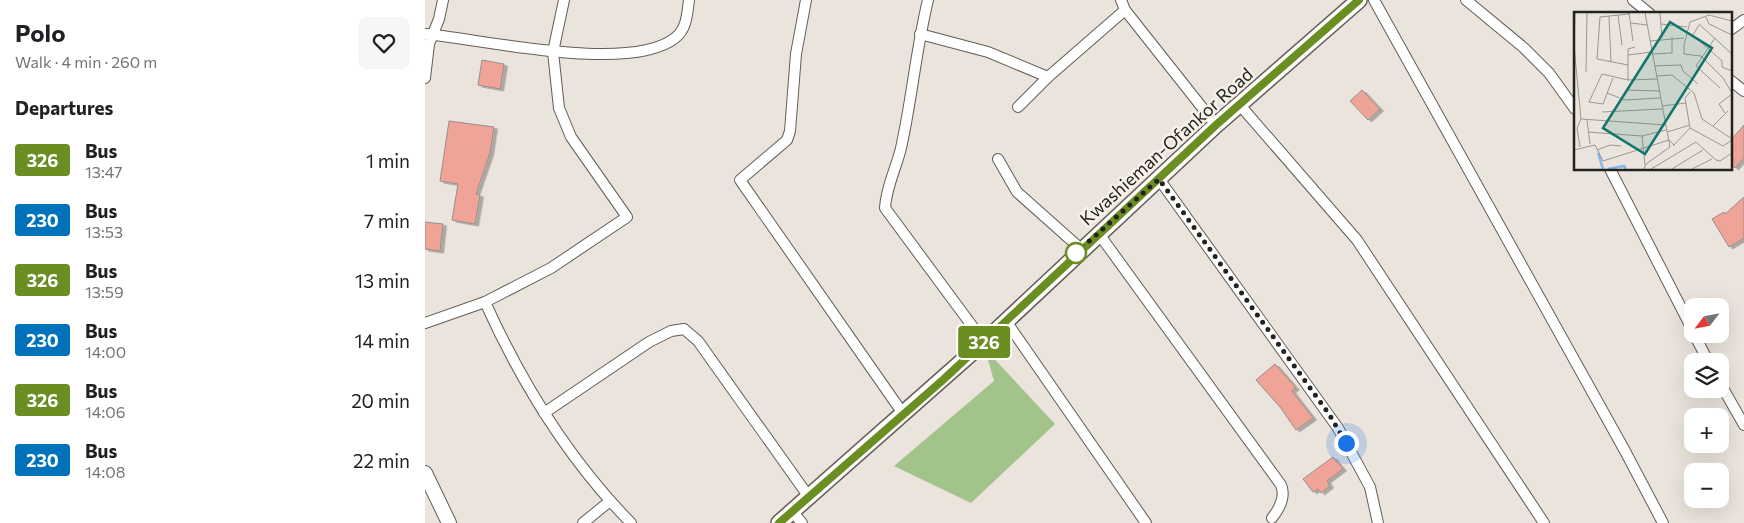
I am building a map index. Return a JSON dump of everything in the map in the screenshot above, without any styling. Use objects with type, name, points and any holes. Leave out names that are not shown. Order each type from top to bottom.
[{"type":"main road","name":"Kwashieman-Ofankor Road","points":[[779,523],[984,342],[1081,249],[1239,104],[1359,0]]},
{"type":"street","points":[[425,78],[429,34],[443,0]]},
{"type":"street","points":[[425,322],[485,302],[551,268],[627,217],[563,123],[559,108],[553,52],[564,0]]},
{"type":"street","points":[[429,34],[553,52],[631,54],[674,39],[684,28],[689,0]]},
{"type":"street","points":[[806,0],[796,54],[790,131],[787,140],[740,180],[903,415]]},
{"type":"street","points":[[929,0],[920,34],[901,149],[886,195],[885,208],[984,342]]},
{"type":"street","points":[[1121,0],[1125,10],[1216,125]]},
{"type":"street","points":[[1374,0],[1625,451],[1663,523]]},
{"type":"street","points":[[1466,0],[1524,48],[1549,74],[1574,108]]},
{"type":"street","points":[[1633,0],[1648,12]]},
{"type":"street","points":[[1018,107],[1047,77],[1125,10]]},
{"type":"street","points":[[1731,29],[1744,20]]},
{"type":"street","points":[[920,34],[988,52],[1047,77]]},
{"type":"street","points":[[1731,81],[1744,92]]},
{"type":"street","points":[[1239,104],[1357,240],[1544,523]]},
{"type":"street","points":[[998,159],[1017,192],[1081,249]]},
{"type":"street","points":[[1611,170],[1684,315]]},
{"type":"street","points":[[1159,179],[1338,428],[1369,487],[1378,523]]},
{"type":"street","points":[[1099,234],[1281,485],[1284,492],[1279,510],[1272,518]]},
{"type":"street","points":[[485,302],[507,351],[544,413],[575,459],[631,523]]},
{"type":"street","points":[[1006,321],[1146,523]]},
{"type":"street","points":[[544,413],[649,342],[671,332],[684,329],[698,341],[809,497]]},
{"type":"street","points":[[1729,398],[1744,425]]},
{"type":"street","points":[[425,473],[449,523]]},
{"type":"street","points":[[583,523],[610,501]]},
{"type":"street","points":[[793,511],[802,523]]},
{"type":"green space","points":[[985,349],[1055,424],[971,503],[894,466],[994,381]]},
{"type":"building","points":[[482,60],[504,64],[500,89],[478,85]]},
{"type":"building","points":[[1362,90],[1380,109],[1368,120],[1350,101]]},
{"type":"building","points":[[449,121],[494,127],[490,153],[476,194],[480,195],[475,224],[452,220],[458,184],[440,181]]},
{"type":"building","points":[[1744,125],[1744,158],[1735,168],[1731,164],[1731,140]]},
{"type":"building","points":[[1744,197],[1744,238],[1729,247],[1712,219],[1724,212],[1725,214]]},
{"type":"building","points":[[425,222],[443,224],[440,251],[425,249]]},
{"type":"building","points":[[1275,364],[1296,388],[1292,391],[1313,418],[1296,430],[1280,407],[1256,380]]},
{"type":"building","points":[[1333,457],[1343,469],[1327,481],[1330,486],[1321,493],[1318,489],[1313,492],[1303,479]]},
{"type":"bus line","name":"326","points":[[779,523],[944,379],[1081,249],[1216,125],[1359,0]]},
{"type":"route","points":[[1076,253],[1159,179],[1329,414],[1346,443]]}]
